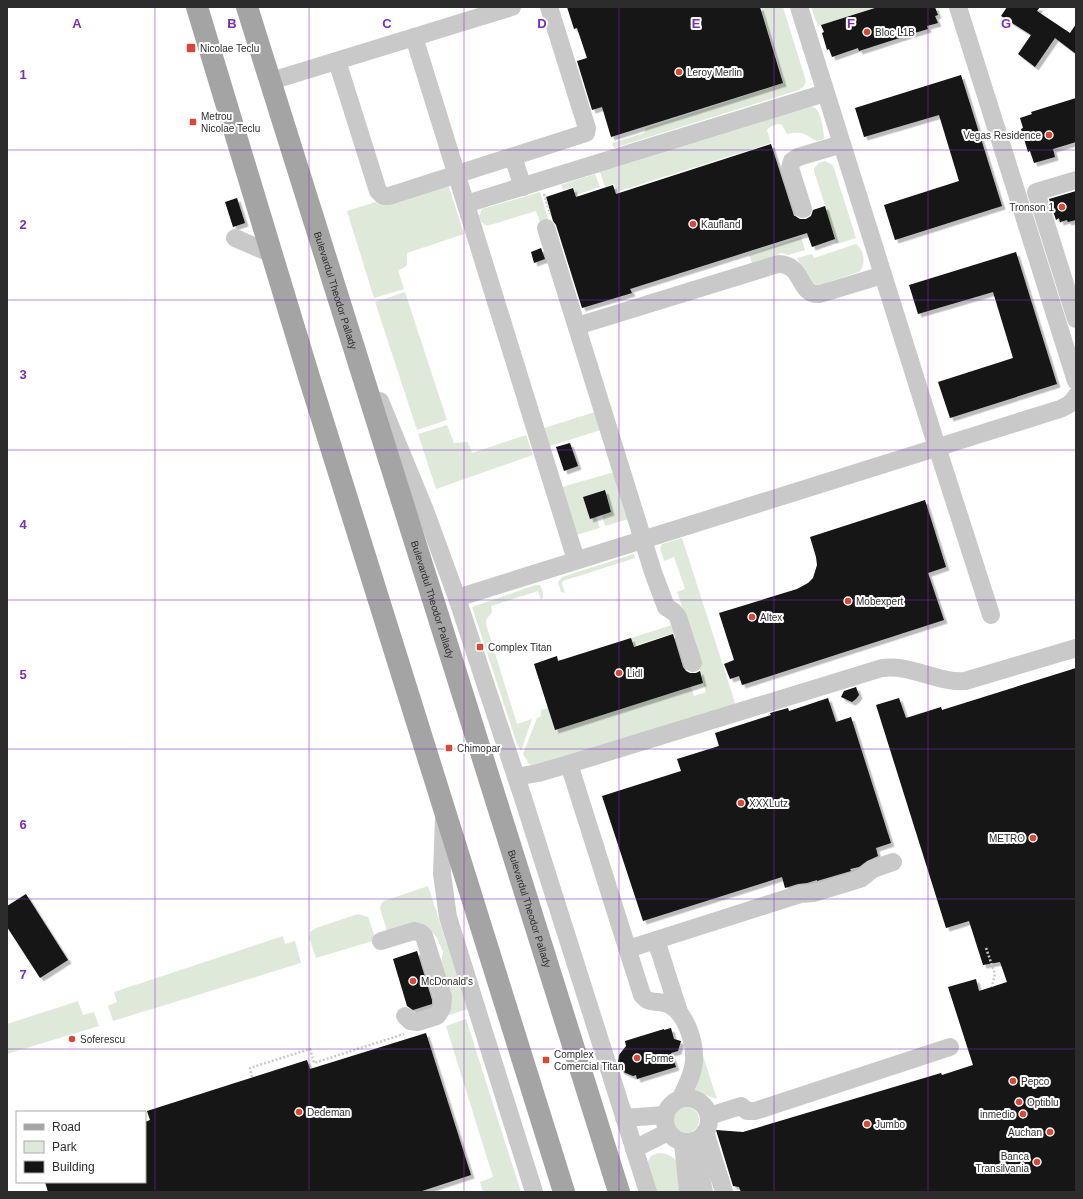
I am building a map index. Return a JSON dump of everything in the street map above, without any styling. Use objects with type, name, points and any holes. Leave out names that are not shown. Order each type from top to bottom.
[{"type":"main road","points":[[197,7],[444,811],[564,1192]]},
{"type":"main road","name":"Bulevardul Theodor Pallady","points":[[247,7],[620,1192]]},
{"type":"street","points":[[270,81],[512,7]]},
{"type":"street","points":[[799,7],[991,615]]},
{"type":"street","points":[[958,7],[1076,381]]},
{"type":"street","points":[[337,61],[380,194],[382,196],[389,196],[584,134],[587,130],[586,124],[551,14]]},
{"type":"street","points":[[414,37],[576,560]]},
{"type":"street","points":[[466,204],[825,92]]},
{"type":"street","points":[[803,209],[790,168],[792,161],[798,157],[842,144]]},
{"type":"street","points":[[513,157],[523,187]]},
{"type":"street","points":[[1076,180],[1036,192],[1076,319]]},
{"type":"street","points":[[546,228],[643,539],[666,607],[674,612],[678,617],[693,663]]},
{"type":"street","points":[[235,238],[272,254]]},
{"type":"street","points":[[577,326],[778,264],[791,267],[796,272],[806,289],[815,294],[883,275]]},
{"type":"street","points":[[352,342],[393,432],[429,520],[457,598],[516,777],[648,1192]]},
{"type":"street","points":[[457,598],[1068,406],[1076,396]]},
{"type":"street","points":[[516,777],[538,773],[569,764],[882,668],[900,668],[952,681],[965,681],[1076,648]]},
{"type":"street","points":[[569,764],[642,995],[648,1001],[668,1004],[679,1012]]},
{"type":"street","points":[[444,811],[442,874],[448,917],[534,1192]]},
{"type":"street","points":[[628,949],[801,894],[814,894],[860,879],[873,869],[894,862]]},
{"type":"street","points":[[381,942],[414,931],[421,933],[426,944],[443,997],[442,1008],[437,1016],[418,1022],[410,1021],[408,1024]]},
{"type":"street","points":[[656,940],[679,1012],[684,1020],[692,1041],[694,1059],[693,1069],[681,1098]]},
{"type":"street","points":[[624,1118],[667,1124],[678,1140],[698,1133],[741,1106],[747,1111],[755,1110],[950,1047]]},
{"type":"street","points":[[634,1149],[667,1124],[671,1104],[681,1098],[689,1097],[702,1103],[707,1109],[698,1133],[688,1192]]},
{"type":"street","points":[[698,1133],[704,1192]]},
{"type":"street","points":[[698,1133],[724,1192]]},
{"type":"path","points":[[986,948],[994,974],[992,987]]},
{"type":"path","points":[[252,1077],[250,1068],[310,1049],[314,1063],[408,1024]]},
{"type":"green space","points":[[761,7],[783,7],[806,81],[804,86],[799,90],[614,148],[612,143],[644,133],[646,128],[784,83]]},
{"type":"green space","points":[[811,7],[878,7],[818,26]]},
{"type":"green space","points":[[810,107],[816,108],[821,118],[824,138],[819,141],[816,141],[802,133],[787,134],[780,124],[770,127],[767,130],[771,143],[616,192],[614,184],[605,187],[600,172]]},
{"type":"green space","points":[[825,161],[833,165],[856,238],[837,244],[814,171],[814,168],[819,163]]},
{"type":"green space","points":[[595,174],[600,187],[576,195],[573,187],[563,190],[561,185]]},
{"type":"green space","points":[[448,184],[464,234],[407,253],[407,265],[398,270],[404,289],[374,298],[347,211],[376,202],[382,205]]},
{"type":"green space","points":[[540,192],[548,219],[540,222],[536,211],[487,226],[481,222],[479,216],[482,209]]},
{"type":"green space","points":[[801,237],[805,250],[788,255],[782,253],[752,263],[749,255]]},
{"type":"green space","points":[[856,244],[861,250],[864,258],[863,266],[859,272],[823,284],[818,285],[813,283],[797,258],[812,254],[814,258]]},
{"type":"green space","points":[[405,292],[447,420],[417,430],[375,302]]},
{"type":"green space","points":[[595,412],[601,430],[547,447],[541,429]]},
{"type":"green space","points":[[447,425],[454,443],[468,442],[472,453],[526,435],[533,455],[436,489],[418,434]]},
{"type":"green space","points":[[614,472],[629,519],[605,526],[602,515],[611,512],[604,490],[583,497],[596,516],[600,528],[576,535],[562,487]]},
{"type":"green space","points":[[682,538],[736,706],[536,767],[529,764],[523,754],[537,718],[541,716],[541,710],[548,708],[555,730],[691,687],[694,696],[706,692],[697,661],[699,658],[677,592],[685,589],[674,557],[664,561],[660,548],[662,544]]},
{"type":"green space","points":[[634,554],[635,558],[563,581],[562,584],[565,593],[561,592],[558,582],[562,577]]},
{"type":"green space","points":[[535,585],[540,585],[543,594],[543,598],[541,600],[538,591],[491,606],[492,612],[486,620],[517,724],[532,719],[521,751],[517,744],[472,607]]},
{"type":"green space","points":[[675,624],[677,632],[634,646],[631,638]]},
{"type":"green space","points":[[428,886],[468,1009],[443,1017],[440,969],[443,952],[437,938],[432,932],[387,931],[380,908],[384,901]]},
{"type":"green space","points":[[358,914],[368,917],[376,940],[316,958],[309,938],[310,932],[316,928]]},
{"type":"green space","points":[[283,936],[285,944],[295,941],[301,963],[113,1021],[108,1006],[117,1002],[114,992]]},
{"type":"green space","points":[[78,1001],[83,1015],[94,1012],[99,1026],[7,1054],[7,1024]]},
{"type":"green space","points":[[466,1019],[521,1192],[483,1192],[480,1182],[493,1177],[446,1026]]},
{"type":"green space","points":[[699,1043],[717,1099],[692,1090]]},
{"type":"green space","points":[[686,1107],[695,1111],[699,1120],[695,1129],[686,1133],[677,1129],[673,1120],[677,1111]]},
{"type":"green space","points":[[658,1153],[670,1155],[678,1163],[682,1192],[657,1192],[647,1163],[651,1156]]},
{"type":"building","name":"Leroy Merlin","points":[[567,7],[760,7],[783,83],[611,137],[602,107],[592,110],[577,61],[587,58],[577,28],[574,29]]},
{"type":"building","name":"Bloc L1B","points":[[878,7],[935,7],[938,15],[935,16],[938,23],[927,26],[928,29],[859,51],[858,48],[832,57],[829,49],[827,50],[822,33],[824,32],[821,25]]},
{"type":"building","points":[[1007,7],[1040,7],[1037,11],[1070,33],[1076,24],[1076,54],[1055,38],[1035,67],[1018,54],[1031,35],[1001,16]]},
{"type":"building","points":[[961,75],[1002,206],[895,240],[884,205],[959,181],[939,115],[864,137],[855,108]]},
{"type":"building","name":"Vegas Residence","points":[[1076,98],[1076,142],[1053,149],[1055,157],[1034,163],[1030,151],[1028,152],[1021,129],[1023,128],[1020,118],[1032,114],[1031,112]]},
{"type":"building","name":"Kaufland","points":[[771,144],[794,216],[800,219],[806,219],[811,216],[813,210],[825,206],[835,239],[812,247],[807,233],[630,289],[632,293],[582,308],[546,197],[573,188],[576,197],[613,185],[616,194]]},
{"type":"building","name":"Tronson 1","points":[[1076,191],[1076,220],[1060,222],[1059,218],[1056,220],[1049,199]]},
{"type":"building","points":[[237,198],[245,223],[233,227],[225,202]]},
{"type":"building","points":[[541,248],[545,259],[534,263],[531,252]]},
{"type":"building","points":[[1016,252],[1057,384],[950,418],[938,382],[1013,358],[993,292],[918,314],[909,285]]},
{"type":"building","points":[[570,443],[578,466],[564,471],[556,447]]},
{"type":"building","points":[[605,490],[611,512],[590,519],[583,497]]},
{"type":"building","name":"Mobexpert","points":[[925,500],[946,567],[928,573],[944,620],[742,685],[739,676],[730,679],[724,664],[734,660],[719,613],[797,589],[808,583],[813,578],[817,565],[810,537]]},
{"type":"building","name":"Lidl","points":[[673,634],[683,667],[690,673],[700,671],[703,683],[555,730],[534,664],[557,656],[558,661],[631,638],[634,647]]},
{"type":"building","points":[[1076,668],[1076,1192],[741,1192],[739,1187],[733,1186],[716,1130],[743,1132],[941,1073],[942,1075],[973,1065],[948,987],[976,979],[979,991],[1007,982],[1000,962],[983,965],[969,921],[946,928],[876,705],[899,698],[906,718],[941,707],[942,710]]},
{"type":"building","points":[[856,687],[859,695],[852,702],[841,697],[844,691]]},
{"type":"building","name":"XXXLutz","points":[[828,698],[836,722],[851,717],[891,843],[876,848],[878,856],[859,867],[850,869],[851,871],[817,881],[785,888],[782,877],[643,921],[602,796],[681,771],[677,759],[719,746],[715,733],[771,715],[770,713],[788,708],[789,711]]},
{"type":"building","points":[[26,894],[68,960],[40,978],[7,927],[7,906]]},
{"type":"building","name":"McDonald's","points":[[417,951],[432,1004],[413,1010],[407,1006],[393,959]]},
{"type":"building","points":[[671,1028],[674,1039],[681,1041],[678,1051],[671,1053],[676,1067],[637,1079],[636,1075],[633,1076],[621,1071],[618,1062],[619,1055],[626,1046],[625,1041]]},
{"type":"building","name":"Dedeman","points":[[426,1033],[471,1175],[419,1192],[48,1192],[45,1183],[146,1183],[146,1122],[150,1120],[147,1111],[307,1060],[310,1069]]},
{"type":"place","name":"Bloc L1B","points":[[867,32]]},
{"type":"place","name":"Nicolae Teclu","points":[[191,48]]},
{"type":"place","name":"Leroy Merlin","points":[[679,72]]},
{"type":"place","name":"Metrou Nicolae Teclu","points":[[193,122]]},
{"type":"place","name":"Vegas Residence","points":[[1049,135]]},
{"type":"place","name":"Tronson 1","points":[[1062,207]]},
{"type":"place","name":"Kaufland","points":[[693,224]]},
{"type":"place","name":"Mobexpert","points":[[848,601]]},
{"type":"place","name":"Altex","points":[[752,617]]},
{"type":"place","name":"Complex Titan","points":[[480,647]]},
{"type":"place","name":"Lidl","points":[[619,673]]},
{"type":"place","name":"Chimopar","points":[[449,748]]},
{"type":"place","name":"XXXLutz","points":[[741,803]]},
{"type":"place","name":"METRO","points":[[1033,838]]},
{"type":"place","name":"McDonald's","points":[[413,981]]},
{"type":"place","name":"Soferescu","points":[[72,1039]]},
{"type":"place","name":"Forme","points":[[637,1058]]},
{"type":"place","name":"Complex Comercial Titan","points":[[546,1060]]},
{"type":"place","name":"Pepco","points":[[1013,1081]]},
{"type":"place","name":"Optiblu","points":[[1019,1102]]},
{"type":"place","name":"Dedeman","points":[[299,1112]]},
{"type":"place","name":"inmedio","points":[[1023,1114]]},
{"type":"place","name":"Jumbo","points":[[867,1124]]},
{"type":"place","name":"Auchan","points":[[1050,1132]]},
{"type":"place","name":"Banca Transilvania","points":[[1037,1162]]}]
